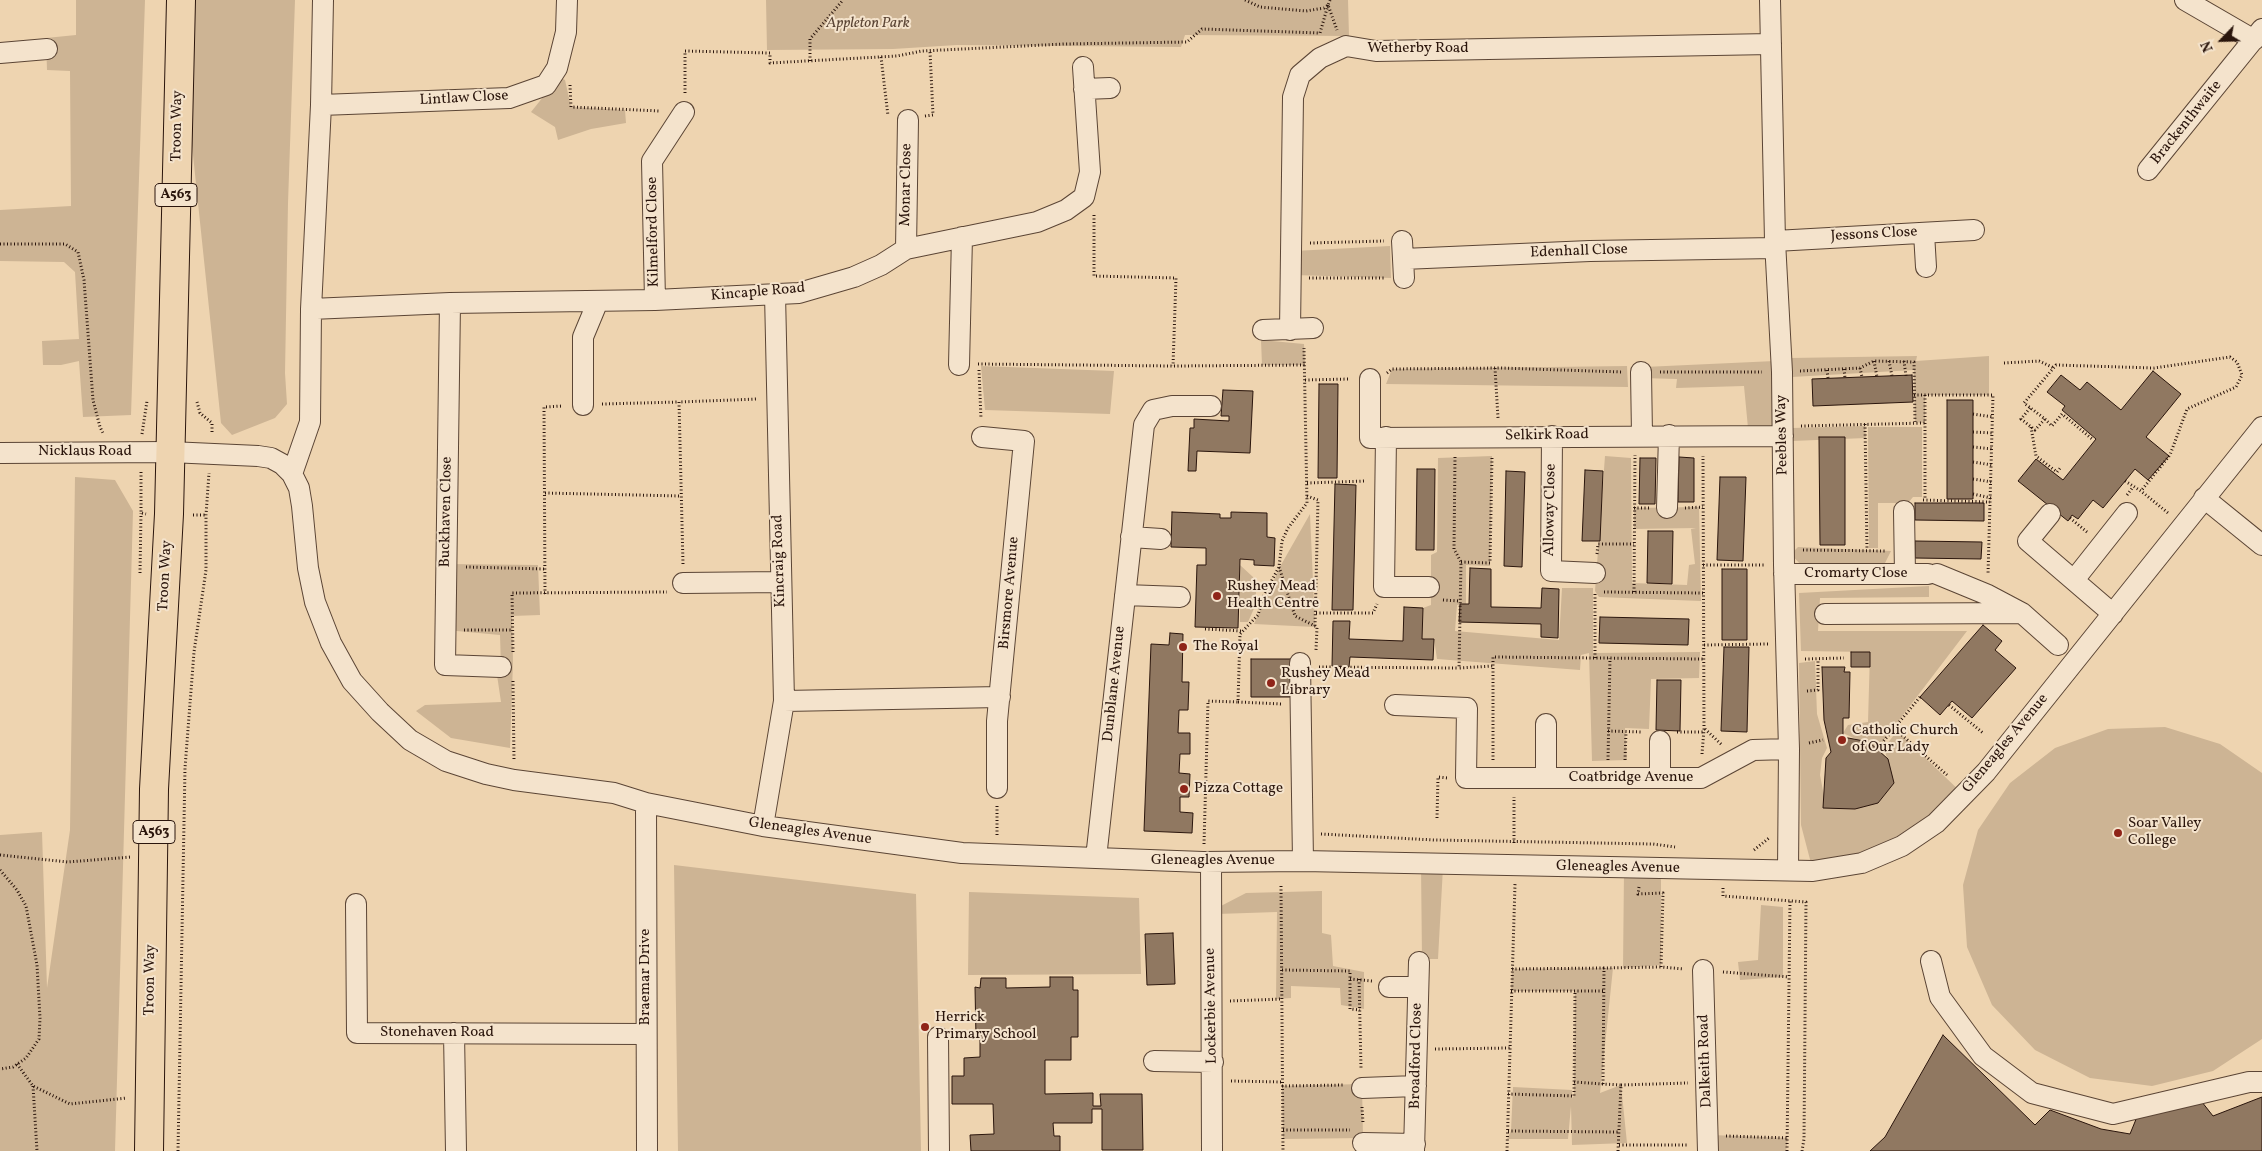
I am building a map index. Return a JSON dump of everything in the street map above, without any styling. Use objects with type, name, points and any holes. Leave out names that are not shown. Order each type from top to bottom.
[{"type":"highway","name":"Troon Way","points":[[149,1151],[154,789],[169,514],[180,0]]},
{"type":"street","points":[[170,452],[258,456],[276,461],[292,474],[310,422],[323,0]]},
{"type":"street","name":"Lintlaw Close","points":[[321,105],[509,98],[546,85],[558,68],[566,32],[567,0]]},
{"type":"street","name":"Peebles Way","points":[[1770,0],[1775,245],[1783,431],[1789,749],[1788,870]]},
{"type":"street","points":[[2185,0],[2258,34]]},
{"type":"street","name":"Brackenthwaite","points":[[2148,170],[2258,34]]},
{"type":"street","name":"Wetherby Road","points":[[1290,330],[1289,278],[1293,96],[1300,75],[1320,58],[1346,46],[1376,51],[1771,44]]},
{"type":"street","points":[[0,53],[46,49]]},
{"type":"street","points":[[1083,66],[1090,172],[1084,197]]},
{"type":"street","points":[[1084,88],[1110,88]]},
{"type":"street","name":"Kilmelford Close","points":[[655,300],[652,161],[684,112]]},
{"type":"street","name":"Monar Close","points":[[906,249],[908,120]]},
{"type":"street","name":"Kincaple Road","points":[[312,309],[450,302],[655,300],[799,293],[854,277],[881,265],[906,249],[1037,222],[1066,210],[1084,197]]},
{"type":"street","name":"Jessons Close","points":[[1775,245],[1974,230]]},
{"type":"street","points":[[1924,233],[1926,267]]},
{"type":"street","points":[[959,365],[962,237]]},
{"type":"street","name":"Edenhall Close","points":[[1402,250],[1590,251],[1775,245]]},
{"type":"street","points":[[1402,250],[1404,278]]},
{"type":"street","name":"Kincraig Road","points":[[763,826],[784,701],[775,294]]},
{"type":"street","points":[[583,405],[583,337],[598,301]]},
{"type":"street","name":"Buckhaven Close","points":[[450,302],[445,665],[509,664]]},
{"type":"street","points":[[1263,330],[1313,328]]},
{"type":"street","points":[[1638,435],[1641,372]]},
{"type":"street","name":"Selkirk Road","points":[[1370,379],[1370,438],[1703,435],[1783,431]]},
{"type":"street","name":"Dunblane Avenue","points":[[1096,858],[1144,425],[1153,410],[1172,406],[1211,406]]},
{"type":"street","name":"Gleneagles Avenue","points":[[292,474],[299,488],[308,568],[315,602],[331,643],[352,681],[380,712],[410,740],[446,761],[514,780],[614,793],[646,803],[763,826],[962,853],[1207,862],[1303,861],[1813,871],[1862,863],[1902,846],[1936,823],[1986,772],[2113,614],[2182,524],[2262,427]]},
{"type":"street","points":[[1667,508],[1669,435]]},
{"type":"street","name":"Alloway Close","points":[[1552,436],[1551,570],[1595,582]]},
{"type":"street","name":"Birsmore Avenue","points":[[982,437],[1024,441],[997,721],[997,788]]},
{"type":"street","points":[[1386,437],[1384,587],[1429,588]]},
{"type":"street","name":"Nicklaus Road","points":[[0,453],[170,452]]},
{"type":"street","points":[[2204,498],[2262,545]]},
{"type":"street","points":[[1904,511],[1905,574]]},
{"type":"street","points":[[2074,580],[2127,513]]},
{"type":"street","points":[[2050,514],[2028,540],[2113,614]]},
{"type":"street","points":[[1131,537],[1161,539]]},
{"type":"street","name":"Cromarty Close","points":[[1784,563],[1905,574],[1933,574],[1988,595]]},
{"type":"street","points":[[683,583],[781,582]]},
{"type":"street","points":[[1125,595],[1180,597]]},
{"type":"street","points":[[1988,595],[2022,614],[2058,645]]},
{"type":"street","points":[[1826,614],[2022,614]]},
{"type":"street","points":[[1303,861],[1301,706],[1310,662]]},
{"type":"street","points":[[784,701],[1000,697]]},
{"type":"street","points":[[1395,705],[1467,708],[1466,778]]},
{"type":"street","points":[[1546,724],[1546,778]]},
{"type":"street","points":[[1660,740],[1660,778]]},
{"type":"street","name":"Coatbridge Avenue","points":[[1466,778],[1701,778],[1753,750],[1789,749]]},
{"type":"street","name":"Braemar Drive","points":[[646,803],[647,1151]]},
{"type":"street","name":"Lockerbie Avenue","points":[[1207,862],[1212,1002],[1212,1151]]},
{"type":"street","name":"Stonehaven Road","points":[[356,904],[357,1033],[646,1034]]},
{"type":"street","points":[[1931,961],[1940,997],[1983,1056],[2032,1093],[2113,1114],[2250,1082],[2262,1082]]},
{"type":"street","name":"Broadford Close","points":[[1414,1147],[1419,962]]},
{"type":"street","name":"Dalkeith Road","points":[[1703,970],[1708,1143]]},
{"type":"street","points":[[1390,987],[1418,987]]},
{"type":"street","points":[[454,1033],[456,1151]]},
{"type":"street","points":[[938,1036],[939,1151]]},
{"type":"street","points":[[1154,1061],[1213,1072]]},
{"type":"street","points":[[1362,1086],[1416,1086]]},
{"type":"street","points":[[1363,1137],[1414,1147]]},
{"type":"path","points":[[810,61],[810,39],[843,0]]},
{"type":"path","points":[[1245,0],[1260,7],[1306,11],[1324,8],[1328,5]]},
{"type":"path","points":[[558,68],[570,78],[571,107],[684,112],[685,51],[770,53],[770,63],[881,57],[930,51],[1064,44],[1187,42],[1202,29],[1320,33],[1330,0]]},
{"type":"path","points":[[1328,5],[1336,28],[1346,46]]},
{"type":"path","points":[[881,57],[888,116],[908,120],[932,115],[930,51]]},
{"type":"path","points":[[1084,197],[1094,200],[1094,276],[1176,278],[1173,366]]},
{"type":"path","points":[[1290,243],[1402,250]]},
{"type":"path","points":[[0,244],[65,244],[78,252],[85,289],[93,400],[100,427],[114,452]]},
{"type":"path","points":[[1289,278],[1404,278]]},
{"type":"path","points":[[1238,702],[1240,634],[1258,615],[1264,595],[1279,567],[1282,541],[1288,528],[1307,502],[1304,344],[1290,330]]},
{"type":"path","points":[[2092,439],[2062,414],[2052,426],[2024,403],[2056,365],[2154,368],[2230,357],[2237,362],[2242,375],[2236,387],[2187,409],[2170,455],[2141,491]]},
{"type":"path","points":[[1874,361],[1877,377]]},
{"type":"path","points":[[1889,361],[1892,376]]},
{"type":"path","points":[[1904,361],[1906,376]]},
{"type":"path","points":[[2004,363],[2039,361],[2054,368]]},
{"type":"path","points":[[982,437],[978,363],[1173,366],[1305,365]]},
{"type":"path","points":[[1461,562],[1490,564],[1495,437],[1495,368]]},
{"type":"path","points":[[1860,368],[1862,377]]},
{"type":"path","points":[[1844,369],[1845,378]]},
{"type":"path","points":[[1827,370],[1828,378]]},
{"type":"path","points":[[1914,394],[1993,395],[1988,595]]},
{"type":"path","points":[[1925,395],[1925,500]]},
{"type":"path","points":[[545,594],[544,407],[777,399]]},
{"type":"path","points":[[514,780],[509,664],[512,630],[512,593],[683,592],[679,402]]},
{"type":"path","points":[[2030,408],[2021,418],[2035,430],[2045,419]]},
{"type":"path","points":[[1973,414],[1993,417]]},
{"type":"path","points":[[1783,431],[1865,424],[1925,423]]},
{"type":"path","points":[[1865,424],[1867,550]]},
{"type":"path","points":[[2031,427],[2036,456],[2057,472],[2061,467]]},
{"type":"path","points":[[1973,432],[1993,433]]},
{"type":"path","points":[[1634,592],[1638,435]]},
{"type":"path","points":[[1703,435],[1704,728]]},
{"type":"path","points":[[1455,437],[1454,549],[1461,562],[1459,668]]},
{"type":"path","points":[[1973,447],[1992,449]]},
{"type":"path","points":[[1973,462],[1992,465]]},
{"type":"path","points":[[1973,479],[1992,482]]},
{"type":"path","points":[[1307,483],[1386,480]]},
{"type":"path","points":[[2125,481],[2141,491],[2182,524]]},
{"type":"path","points":[[545,493],[681,496]]},
{"type":"path","points":[[1973,494],[1991,500]]},
{"type":"path","points":[[1307,496],[1318,500],[1316,613],[1310,662],[1459,668],[1492,666]]},
{"type":"path","points":[[1904,511],[1915,500],[1991,500]]},
{"type":"path","points":[[178,1151],[184,768],[194,652],[206,570],[206,515]]},
{"type":"path","points":[[1983,534],[1989,534]]},
{"type":"path","points":[[1704,565],[1784,563],[1867,550],[1905,551]]},
{"type":"path","points":[[446,567],[545,568]]},
{"type":"path","points":[[1279,567],[1295,616],[1315,627]]},
{"type":"path","points":[[1595,582],[1634,592],[1704,593]]},
{"type":"path","points":[[1316,613],[1373,613],[1384,587]]},
{"type":"path","points":[[1205,629],[1242,631]]},
{"type":"path","points":[[446,630],[512,630]]},
{"type":"path","points":[[1704,645],[1786,652],[1818,659],[1844,658]]},
{"type":"path","points":[[1493,778],[1493,657],[1704,659]]},
{"type":"path","points":[[1610,658],[1616,778]]},
{"type":"path","points":[[1787,692],[1818,690],[1818,659]]},
{"type":"path","points":[[1877,750],[1920,698]]},
{"type":"path","points":[[1207,862],[1208,702],[1301,706]]},
{"type":"path","points":[[1949,705],[1983,733]]},
{"type":"path","points":[[1894,728],[1947,775]]},
{"type":"path","points":[[1616,778],[1626,732]]},
{"type":"path","points":[[1437,818],[1438,778],[1466,778]]},
{"type":"path","points":[[1507,1151],[1516,866],[1514,842],[1515,778]]},
{"type":"path","points":[[997,788],[997,854]]},
{"type":"path","points":[[1303,834],[1514,842],[1653,844],[1683,848]]},
{"type":"path","points":[[0,855],[68,862],[133,856]]},
{"type":"path","points":[[1639,868],[1638,894],[1663,893],[1661,967]]},
{"type":"path","points":[[0,870],[17,890],[26,906],[39,986],[39,1039],[26,1058],[12,1067],[0,1068]]},
{"type":"path","points":[[1281,886],[1283,1151]]},
{"type":"path","points":[[1787,1151],[1790,901]]},
{"type":"path","points":[[1802,1151],[1804,1138],[1806,902]]},
{"type":"path","points":[[1512,969],[1661,967],[1789,977]]},
{"type":"path","points":[[1603,1084],[1604,968]]},
{"type":"path","points":[[1282,970],[1350,971],[1350,1009],[1360,1010]]},
{"type":"path","points":[[1283,1130],[1363,1137],[1359,980]]},
{"type":"path","points":[[1511,991],[1604,991]]},
{"type":"path","points":[[1508,1094],[1574,1096],[1576,991]]},
{"type":"path","points":[[1212,1002],[1282,999]]},
{"type":"path","points":[[1417,1049],[1510,1048]]},
{"type":"path","points":[[17,1064],[33,1086],[70,1104],[128,1098]]},
{"type":"path","points":[[1213,1072],[1282,1084],[1362,1086]]},
{"type":"path","points":[[1574,1082],[1621,1085],[1706,1082]]},
{"type":"path","points":[[1618,1151],[1621,1085]]},
{"type":"path","points":[[33,1086],[37,1151]]},
{"type":"path","points":[[1508,1131],[1619,1132]]},
{"type":"path","points":[[1619,1145],[1708,1143],[1788,1138]]},
{"type":"green space","points":[[76,0],[145,0],[131,415],[83,417],[79,361],[61,365],[43,365],[42,341],[79,339],[75,272],[64,262],[0,261],[0,210],[71,206],[70,71],[47,70],[46,38],[76,35]]},
{"type":"green space","points":[[188,0],[295,0],[288,203],[285,373],[287,404],[275,418],[232,435],[221,423],[186,88]]},
{"type":"green space","name":"Appleton Park","points":[[766,0],[1348,0],[1349,36],[1185,35],[1181,47],[957,45],[893,49],[767,50]]},
{"type":"green space","points":[[559,77],[565,80],[571,107],[625,110],[626,123],[591,129],[558,140],[555,127],[531,112]]},
{"type":"green space","points":[[1390,246],[1391,278],[1294,275],[1294,251]]},
{"type":"green space","points":[[1261,340],[1304,344],[1305,365],[1262,365]]},
{"type":"green space","points":[[1917,356],[1916,361],[1989,356],[1989,395],[1925,395],[1925,423],[1915,422],[1914,370],[1792,377],[1790,358]]},
{"type":"green space","points":[[1775,361],[1776,427],[1748,428],[1744,386],[1676,388],[1677,379],[1641,378],[1644,367]]},
{"type":"green space","points":[[981,366],[1114,371],[1110,414],[985,410]]},
{"type":"green space","points":[[1627,366],[1628,387],[1386,384],[1392,369]]},
{"type":"green space","points":[[1865,426],[1866,438],[1792,441],[1792,428]]},
{"type":"green space","points":[[1868,427],[1922,427],[1922,497],[1913,497],[1908,503],[1878,503],[1878,548],[1869,548]]},
{"type":"green space","points":[[1492,456],[1490,566],[1466,565],[1466,604],[1457,605],[1455,631],[1559,640],[1562,588],[1593,588],[1593,653],[1700,652],[1699,678],[1651,679],[1649,729],[1625,728],[1627,760],[1592,761],[1589,653],[1581,655],[1580,670],[1437,659],[1434,639],[1422,639],[1423,608],[1431,605],[1431,555],[1437,552],[1438,458]]},
{"type":"green space","points":[[1605,456],[1631,458],[1632,583],[1687,585],[1689,565],[1695,564],[1691,529],[1696,528],[1634,529],[1634,508],[1699,507],[1701,601],[1599,597],[1595,591]]},
{"type":"green space","points":[[75,477],[115,480],[133,511],[115,1151],[0,1151],[0,835],[42,832],[47,988],[70,830]]},
{"type":"green space","points":[[1310,514],[1315,627],[1254,624],[1281,565]]},
{"type":"green space","points":[[1798,547],[1891,551],[1884,565],[1800,564],[1791,554]]},
{"type":"green space","points":[[447,564],[538,565],[540,615],[512,616],[513,662],[510,748],[451,738],[416,711],[425,705],[501,702],[497,675],[511,663],[501,667],[500,635],[446,630]]},
{"type":"green space","points":[[1240,565],[1253,577],[1256,591],[1256,604],[1248,622],[1240,622]]},
{"type":"green space","points":[[1929,586],[1929,597],[1820,598],[1818,631],[1967,631],[1877,749],[1843,733],[1848,725],[1868,722],[1870,652],[1801,651],[1799,593]]},
{"type":"green space","points":[[1815,661],[1817,714],[1827,748],[1822,758],[1820,775],[1824,796],[1849,807],[1878,803],[1894,783],[1884,748],[1897,731],[1964,795],[1902,846],[1813,871],[1801,825],[1799,663]]},
{"type":"green space","points":[[2165,727],[2220,744],[2262,773],[2262,1039],[2213,1071],[2152,1086],[2090,1078],[2035,1050],[1992,1005],[1967,947],[1963,885],[1978,830],[2010,783],[2055,748],[2108,729]]},
{"type":"green space","points":[[674,865],[916,894],[921,1151],[678,1151]]},
{"type":"green space","points":[[1421,866],[1443,867],[1438,959],[1422,959]]},
{"type":"green space","points":[[1624,871],[1661,872],[1661,965],[1623,968]]},
{"type":"green space","points":[[1322,891],[1322,933],[1331,935],[1333,966],[1364,972],[1364,1009],[1341,1005],[1340,988],[1291,986],[1291,998],[1276,999],[1277,912],[1217,914],[1219,907],[1246,893]]},
{"type":"green space","points":[[969,892],[1139,898],[1141,974],[968,975]]},
{"type":"green space","points":[[1761,905],[1783,907],[1783,977],[1740,980],[1738,962],[1758,960]]},
{"type":"green space","points":[[1613,968],[1600,1093],[1621,1085],[1627,1143],[1572,1145],[1571,1106],[1568,1139],[1507,1139],[1511,1131],[1513,1087],[1572,1090],[1572,1098],[1574,1096],[1575,991],[1511,991],[1512,969]]},
{"type":"green space","points":[[1362,1084],[1363,1138],[1283,1139],[1282,1086]]},
{"type":"green space","points":[[1711,1135],[1788,1138],[1786,1151],[1710,1151]]},
{"type":"building","points":[[2153,371],[2181,394],[2146,437],[2169,456],[2148,480],[2135,469],[2103,508],[2093,500],[2078,519],[2072,515],[2068,521],[2018,481],[2036,459],[2063,480],[2096,439],[2062,410],[2065,406],[2047,392],[2061,375],[2080,390],[2087,382],[2121,410]]},
{"type":"building","points":[[1912,375],[1913,402],[1813,406],[1812,379]]},
{"type":"building","points":[[1319,384],[1338,384],[1337,478],[1318,478]]},
{"type":"building","points":[[1223,390],[1253,391],[1250,453],[1197,451],[1196,471],[1188,471],[1190,428],[1194,428],[1194,419],[1229,421],[1229,416],[1221,416]]},
{"type":"building","points":[[1947,400],[1973,400],[1973,499],[1947,499]]},
{"type":"building","points":[[1819,437],[1845,437],[1845,545],[1820,545]]},
{"type":"building","points":[[1679,457],[1694,458],[1694,502],[1678,502]]},
{"type":"building","points":[[1640,458],[1656,458],[1655,504],[1639,504]]},
{"type":"building","points":[[1417,469],[1435,469],[1434,550],[1416,550]]},
{"type":"building","points":[[1585,470],[1603,471],[1600,541],[1582,541]]},
{"type":"building","points":[[1506,471],[1525,472],[1522,567],[1504,566]]},
{"type":"building","points":[[1720,477],[1746,477],[1743,561],[1717,560]]},
{"type":"building","points":[[1335,484],[1356,485],[1353,610],[1332,610]]},
{"type":"building","points":[[1915,503],[1984,503],[1984,521],[1915,520]]},
{"type":"building","name":"Rushey Mead Health Centre","points":[[1172,512],[1220,514],[1220,518],[1231,518],[1231,512],[1267,513],[1267,537],[1275,538],[1274,566],[1254,565],[1254,560],[1240,559],[1238,628],[1195,627],[1197,565],[1206,565],[1206,548],[1171,547]]},
{"type":"building","points":[[1648,531],[1673,531],[1672,584],[1647,583]]},
{"type":"building","points":[[1915,541],[1982,542],[1981,559],[1915,558]]},
{"type":"building","points":[[1470,568],[1491,569],[1491,607],[1541,608],[1542,588],[1559,589],[1558,638],[1541,637],[1541,624],[1459,622],[1460,604],[1469,604]]},
{"type":"building","points":[[1722,569],[1747,569],[1747,640],[1722,640]]},
{"type":"building","points":[[1404,607],[1423,608],[1422,639],[1434,639],[1433,660],[1350,657],[1349,667],[1332,666],[1333,621],[1350,621],[1349,639],[1403,641]]},
{"type":"building","points":[[1600,617],[1689,619],[1688,645],[1599,643]]},
{"type":"building","points":[[1983,625],[2002,641],[1995,650],[2016,668],[1972,718],[1952,701],[1940,715],[1920,697]]},
{"type":"building","points":[[1170,633],[1183,634],[1182,682],[1189,682],[1188,710],[1179,710],[1178,733],[1190,733],[1190,754],[1180,754],[1179,773],[1190,774],[1189,797],[1180,797],[1180,812],[1193,813],[1192,833],[1144,831],[1151,644],[1169,645]]},
{"type":"building","points":[[1724,647],[1749,647],[1747,732],[1721,731]]},
{"type":"building","points":[[1851,652],[1870,652],[1870,667],[1851,667]]},
{"type":"building","name":"Rushey Mead Library","points":[[1251,659],[1291,659],[1291,697],[1251,697]]},
{"type":"building","name":"Catholic Church of Our Lady","points":[[1822,667],[1845,667],[1844,672],[1850,672],[1849,718],[1843,718],[1843,737],[1869,742],[1888,759],[1894,783],[1878,803],[1855,809],[1823,808],[1826,758],[1831,752],[1824,720]]},
{"type":"building","points":[[1657,680],[1681,680],[1680,731],[1656,730]]},
{"type":"building","points":[[1173,933],[1175,984],[1147,985],[1145,934]]},
{"type":"building","points":[[1050,977],[1073,977],[1073,990],[1078,990],[1078,1037],[1071,1037],[1071,1060],[1045,1060],[1045,1094],[1093,1093],[1093,1106],[1101,1106],[1100,1094],[1142,1094],[1143,1150],[1102,1150],[1102,1109],[1092,1109],[1092,1123],[1053,1123],[1054,1136],[1060,1136],[1060,1151],[971,1151],[970,1135],[994,1134],[993,1104],[952,1104],[952,1076],[964,1076],[964,1058],[980,1057],[980,1039],[976,1039],[975,987],[980,988],[981,978],[1006,978],[1006,988],[1050,987]]},
{"type":"building","points":[[1943,1035],[2035,1125],[2050,1110],[2101,1129],[2130,1134],[2139,1112],[2198,1097],[2213,1116],[2262,1097],[2262,1151],[1870,1151],[1885,1137]]},
{"type":"place","name":"Rushey Mead Health Centre","points":[[1217,596]]},
{"type":"place","name":"The Royal","points":[[1183,647]]},
{"type":"place","name":"Rushey Mead Library","points":[[1271,683]]},
{"type":"place","name":"Catholic Church of Our Lady","points":[[1842,740]]},
{"type":"place","name":"Pizza Cottage","points":[[1184,789]]},
{"type":"place","name":"Soar Valley College","points":[[2118,833]]},
{"type":"place","name":"Herrick Primary School","points":[[925,1027]]}]
